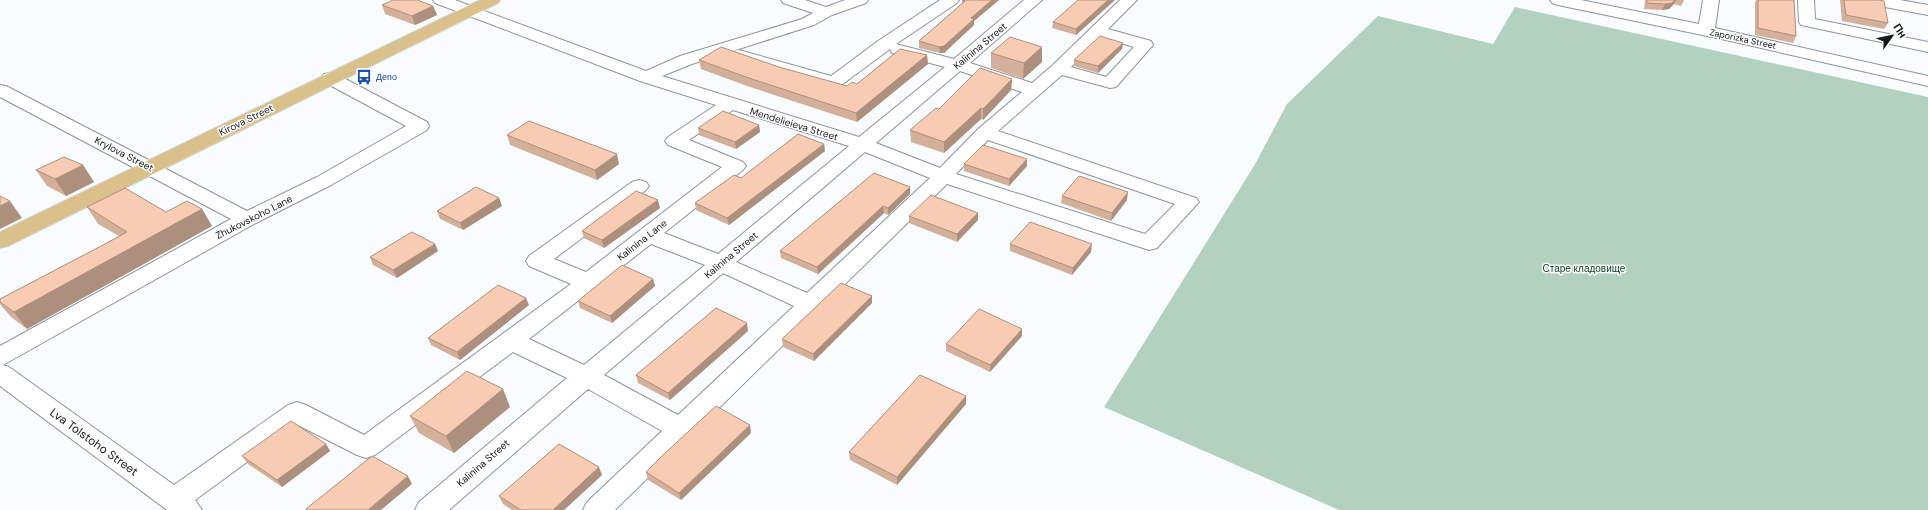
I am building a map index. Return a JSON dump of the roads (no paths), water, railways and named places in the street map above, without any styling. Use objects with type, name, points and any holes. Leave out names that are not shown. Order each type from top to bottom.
[{"type":"main road","name":"Kirova Street","points":[[0,241],[330,78],[492,0]]},
{"type":"street","name":"Mendelieieva Street","points":[[441,0],[472,10],[646,77],[864,145],[942,176],[1149,244],[1189,202],[985,133]]},
{"type":"street","points":[[789,0],[826,12]]},
{"type":"street","points":[[646,77],[664,68],[808,22],[826,12],[860,0]]},
{"type":"street","points":[[720,49],[834,82],[884,45],[950,0]]},
{"type":"street","name":"Kalinina Street","points":[[429,510],[585,376],[864,145],[1034,0]]},
{"type":"street","points":[[597,510],[811,304],[985,133],[1059,69],[1129,0]]},
{"type":"street","name":"Zaporizka Street","points":[[1558,0],[1928,80]]},
{"type":"street","points":[[1706,31],[1711,0]]},
{"type":"street","points":[[1804,0],[1807,22],[1928,47]]},
{"type":"street","points":[[1874,0],[1894,2],[1928,10]]},
{"type":"street","points":[[1059,69],[1110,83],[1145,45],[1097,31]]},
{"type":"street","points":[[884,45],[958,65],[1035,90]]},
{"type":"street","name":"Zhukovskoho Lane","points":[[0,357],[247,220],[324,181],[420,126],[330,78]]},
{"type":"street","name":"Krylova Street","points":[[0,90],[150,167],[247,220]]},
{"type":"street","name":"Kalinina Lane","points":[[181,505],[297,412],[366,448],[511,341],[736,166],[675,141],[729,104]]},
{"type":"street","points":[[588,282],[537,261],[639,186]]},
{"type":"street","points":[[648,235],[720,263],[811,304]]},
{"type":"street","points":[[511,341],[585,376],[681,429]]},
{"type":"street","name":"Lva Tolstoho Street","points":[[0,374],[181,505]]},
{"type":"place","name":"Депо","points":[[364,77]]},
{"type":"park label","name":"Старе кладовище","points":[[1584,268]]}]
